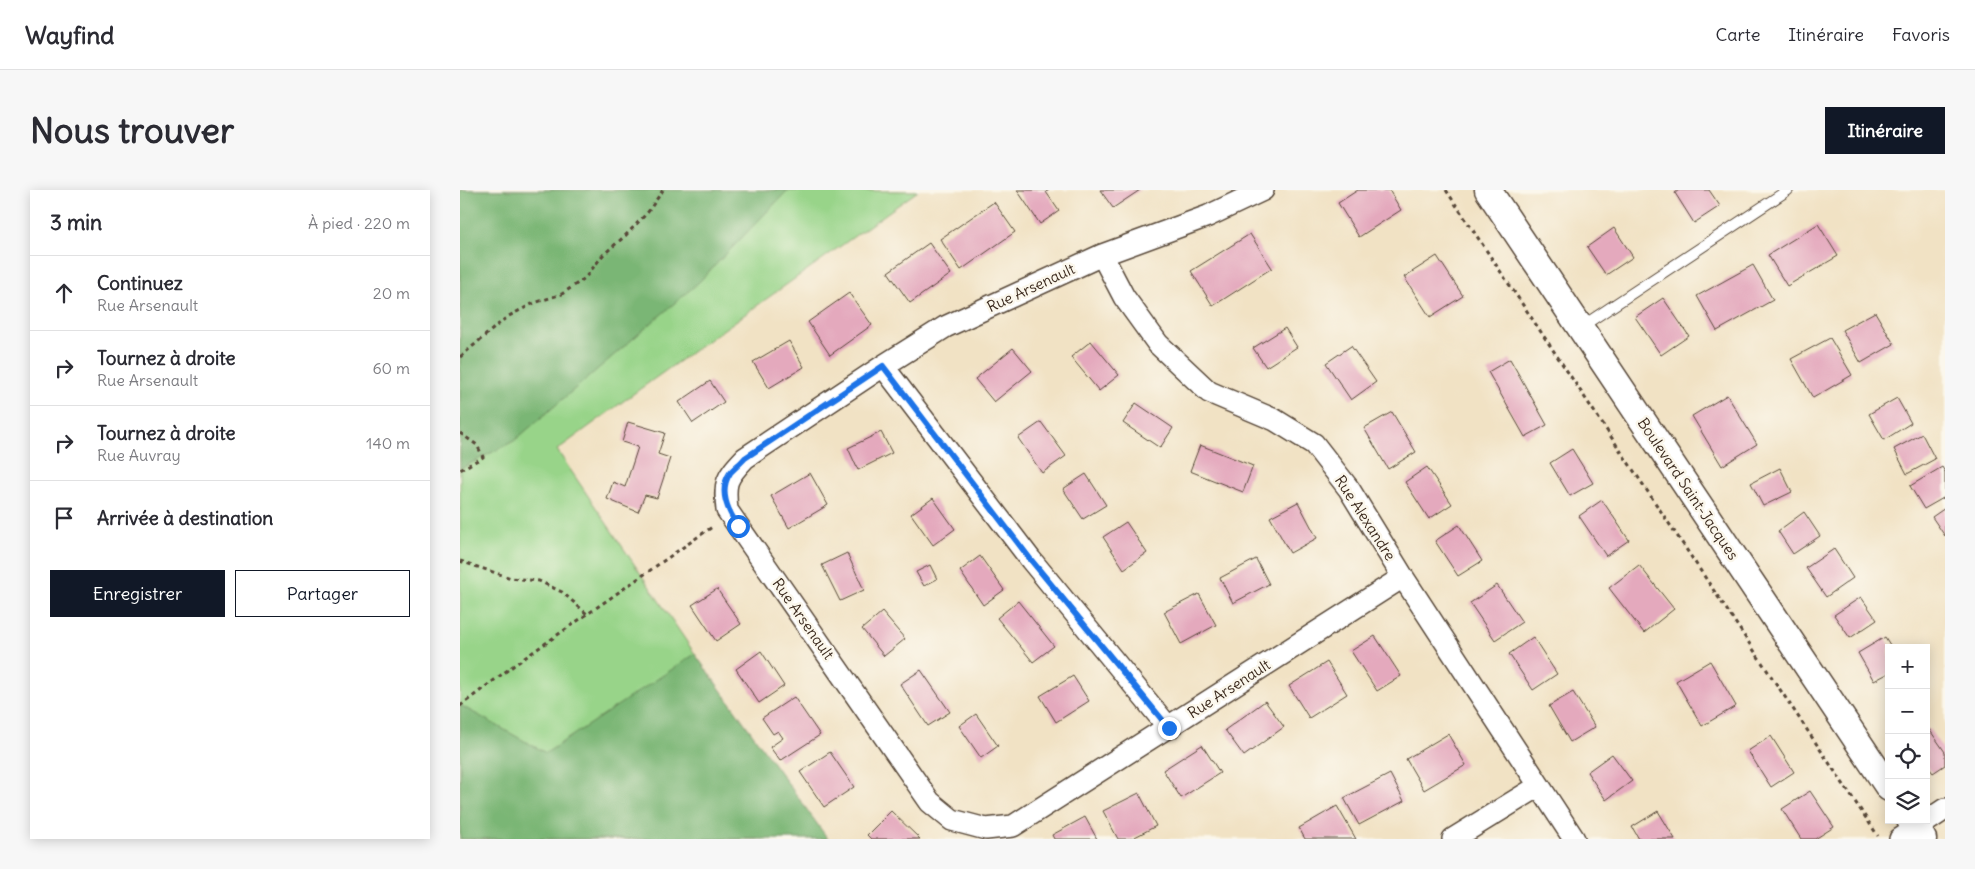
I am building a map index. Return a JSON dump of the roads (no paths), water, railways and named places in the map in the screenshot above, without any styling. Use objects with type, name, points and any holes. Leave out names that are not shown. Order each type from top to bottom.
[{"type":"street","name":"Rue Arsenault","points":[[1263,190],[1208,216],[1102,255],[945,327],[745,458],[730,474],[725,491],[728,510],[930,802],[952,820],[986,830],[1013,826],[1403,577]]},
{"type":"street","name":"Boulevard Saint-Jacques","points":[[1488,190],[1885,782]]},
{"type":"street","name":"Rue Alexandre","points":[[1102,255],[1124,297],[1158,344],[1209,392],[1275,420],[1314,444],[1349,489],[1403,577],[1574,839]]},
{"type":"street","points":[[883,366],[1031,560],[1169,728]]},
{"type":"street","points":[[1453,839],[1539,786]]},
{"type":"street","points":[[1912,832],[1945,809]]},
{"type":"lane","points":[[1580,328],[1788,190]]}]
